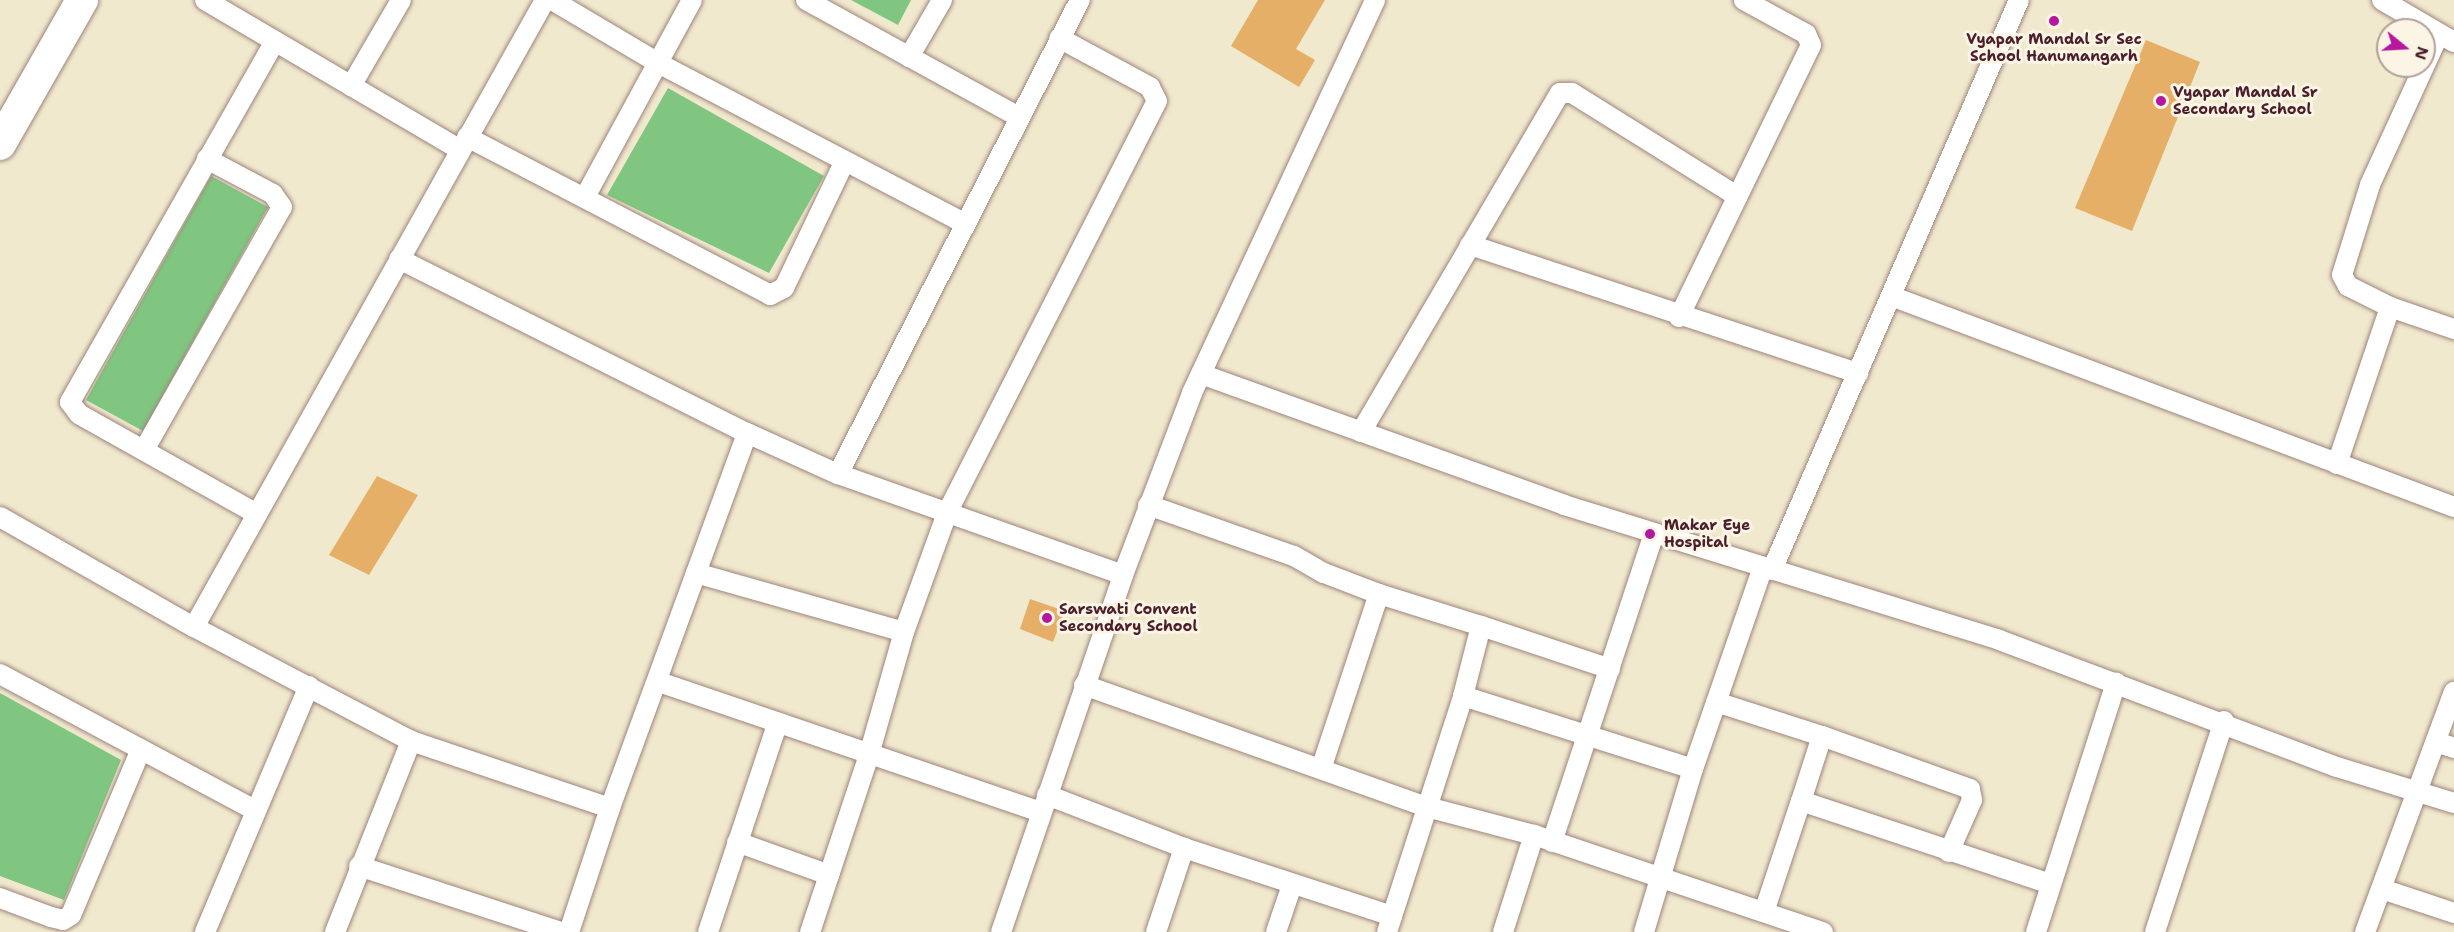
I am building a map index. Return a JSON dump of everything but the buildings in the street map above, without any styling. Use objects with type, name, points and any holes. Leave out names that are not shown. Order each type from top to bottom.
[{"type":"main road","points":[[0,144],[82,0]]},
{"type":"street","points":[[205,0],[351,86],[463,143],[585,197],[776,295],[784,288],[844,163]]},
{"type":"street","points":[[351,86],[401,0]]},
{"type":"street","points":[[194,627],[545,0]]},
{"type":"street","points":[[552,0],[658,63],[844,163],[964,223]]},
{"type":"street","points":[[585,197],[692,0]]},
{"type":"street","points":[[806,0],[1019,117]]},
{"type":"street","points":[[909,57],[942,0]]},
{"type":"street","points":[[838,474],[964,223],[1080,0]]},
{"type":"street","points":[[1679,317],[1811,41],[1802,32],[1744,0]]},
{"type":"street","points":[[2382,0],[2447,38],[2370,185],[2343,265],[2343,279],[2348,286],[2390,307],[2454,329]]},
{"type":"street","points":[[1001,932],[1084,685],[1148,505],[1201,374],[1372,1]]},
{"type":"street","points":[[1644,932],[1693,769],[1767,568],[1858,373],[2018,1]]},
{"type":"street","points":[[810,932],[869,755],[904,633],[947,513],[1157,101],[1150,87],[1059,38]]},
{"type":"street","points":[[257,514],[79,414],[70,402],[275,41]]},
{"type":"street","points":[[1361,432],[1563,91],[1737,196]]},
{"type":"street","points":[[144,450],[282,207],[273,194],[207,159]]},
{"type":"street","points":[[1470,245],[1679,317],[1858,373]]},
{"type":"street","points":[[399,259],[747,433],[838,474],[1123,575]]},
{"type":"street","points":[[1891,296],[2454,507]]},
{"type":"street","points":[[2337,464],[2390,307]]},
{"type":"street","points":[[1201,374],[1564,505],[1999,640],[2224,721],[2337,767],[2454,803]]},
{"type":"street","points":[[569,932],[610,808],[659,682],[747,433]]},
{"type":"street","points":[[1148,505],[1294,556],[1327,574],[1379,594],[1610,669]]},
{"type":"street","points":[[0,517],[194,627],[411,741],[610,808]]},
{"type":"street","points":[[1503,932],[1589,736],[1654,533]]},
{"type":"street","points":[[696,573],[904,633]]},
{"type":"street","points":[[1322,766],[1379,594]]},
{"type":"street","points":[[659,682],[869,755],[1044,803],[1184,848],[1292,885],[1390,924],[1463,696],[1481,626]]},
{"type":"street","points":[[0,674],[255,810]]},
{"type":"street","points":[[2036,932],[2116,683]]},
{"type":"street","points":[[1084,685],[1322,766],[1427,807],[1543,838],[1661,880],[1823,932]]},
{"type":"street","points":[[205,932],[309,686]]},
{"type":"street","points":[[2366,932],[2418,792],[2445,745],[2454,692]]},
{"type":"street","points":[[1463,696],[1693,769]]},
{"type":"street","points":[[1716,702],[1822,736],[1970,789],[1972,800],[1949,852]]},
{"type":"street","points":[[2155,932],[2224,721]]},
{"type":"street","points":[[708,932],[778,722]]},
{"type":"street","points":[[1764,912],[1822,736]]},
{"type":"street","points":[[335,932],[359,866],[411,741]]},
{"type":"street","points":[[0,898],[63,920],[71,915],[141,749]]},
{"type":"street","points":[[1802,801],[1949,852],[2051,884]]},
{"type":"street","points":[[737,842],[828,875]]},
{"type":"street","points":[[1156,932],[1184,848]]},
{"type":"street","points":[[359,866],[561,932]]},
{"type":"street","points":[[1276,932],[1292,885]]},
{"type":"street","points":[[2382,889],[2454,913]]},
{"type":"green space","points":[[851,0],[911,0],[898,25]]},
{"type":"green space","points":[[668,88],[824,176],[769,273],[607,195]]},
{"type":"green space","points":[[211,176],[268,207],[143,431],[86,400]]},
{"type":"green space","points":[[0,693],[121,760],[64,900],[0,876]]},
{"type":"place","name":"Vyapar Mandal Sr Sec School Hanumangarh","points":[[2054,21]]},
{"type":"place","name":"Vyapar Mandal Sr Secondary School","points":[[2161,101]]},
{"type":"place","name":"Makar Eye Hospital","points":[[1650,534]]},
{"type":"place","name":"Sarswati Convent Secondary School","points":[[1047,618]]}]
